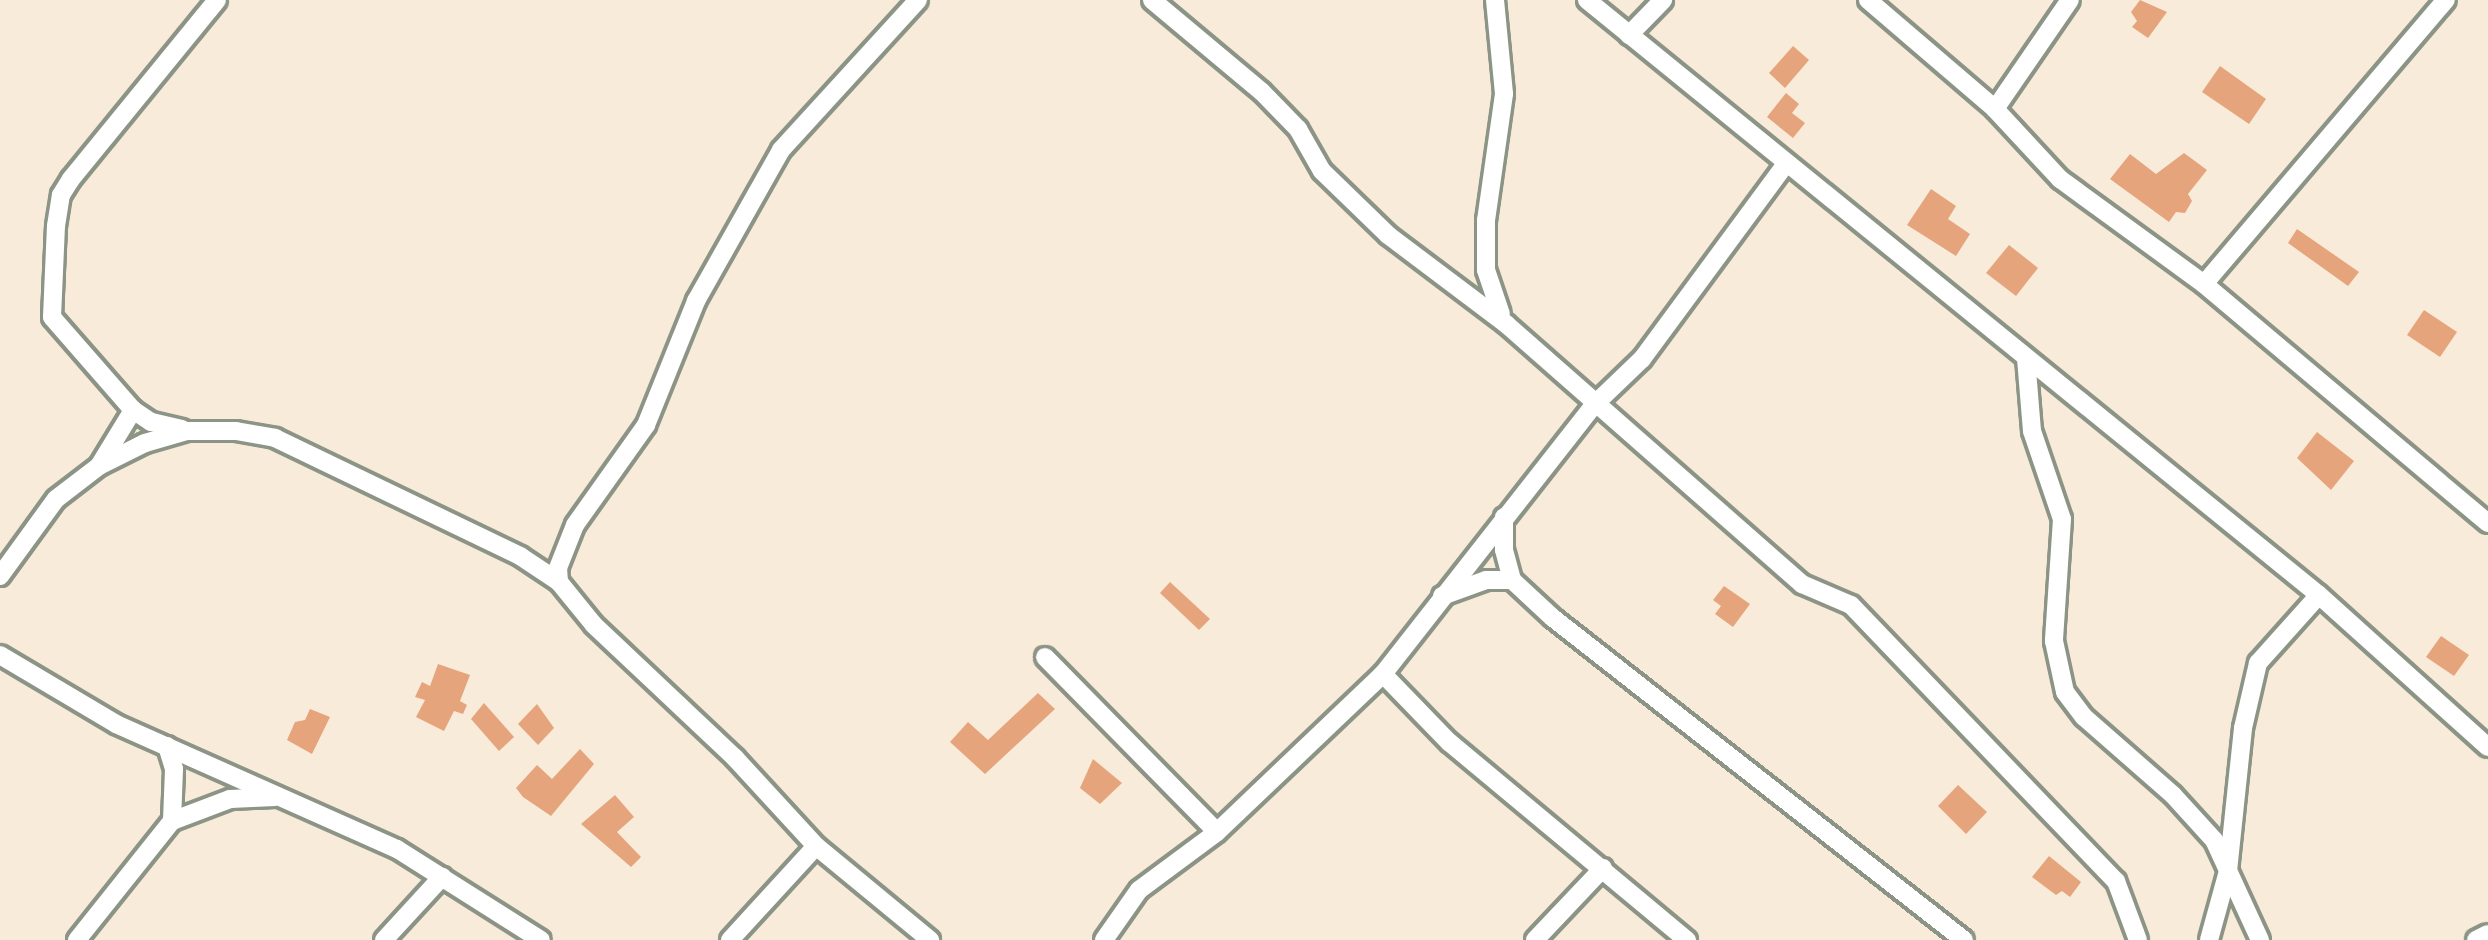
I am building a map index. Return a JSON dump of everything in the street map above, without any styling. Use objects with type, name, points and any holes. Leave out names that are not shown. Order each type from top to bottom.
[{"type":"street","points":[[217,0],[61,195],[52,317],[133,410],[151,422],[275,438],[520,556],[559,581],[594,625],[735,758],[816,846],[930,940]]},
{"type":"street","points":[[559,581],[565,544],[646,425],[696,301],[781,150],[918,0]]},
{"type":"street","points":[[1153,0],[1286,116],[1322,171],[1388,235],[1506,324],[1802,584],[1851,605],[1944,706],[1977,731],[2067,836],[2116,880],[2138,940]]},
{"type":"street","points":[[1496,0],[1504,94],[1486,220],[1486,270],[1492,298],[1506,324]]},
{"type":"street","points":[[1587,0],[2319,595],[2488,747]]},
{"type":"street","points":[[1629,35],[1664,0]]},
{"type":"street","points":[[1868,0],[1995,109],[2060,179],[2204,284],[2488,523]]},
{"type":"street","points":[[1995,109],[2070,0]]},
{"type":"street","points":[[2204,284],[2446,0]]},
{"type":"street","points":[[1104,940],[1139,890],[1217,832],[1383,674],[1595,404],[1642,359],[1785,165]]},
{"type":"street","points":[[2026,358],[2032,431],[2062,519],[2054,641],[2065,692],[2106,739],[2188,810],[2214,840],[2260,940]]},
{"type":"street","points":[[99,466],[133,410]]},
{"type":"street","points":[[0,576],[56,499],[99,466],[145,443],[187,430]]},
{"type":"street","points":[[1504,517],[1504,550],[1512,580],[1553,618],[1711,736],[1765,785],[1964,940]]},
{"type":"street","points":[[520,556],[565,544]]},
{"type":"street","points":[[1442,596],[1486,580],[1512,580]]},
{"type":"street","points":[[2210,940],[2228,871],[2243,728],[2258,663],[2319,595]]},
{"type":"street","points":[[0,655],[116,724],[397,849],[541,940]]},
{"type":"street","points":[[1046,657],[1217,832]]},
{"type":"street","points":[[1383,674],[1449,742],[1687,940]]},
{"type":"street","points":[[167,746],[174,770],[172,821]]},
{"type":"street","points":[[77,940],[172,821],[230,799],[280,797]]},
{"type":"street","points":[[730,940],[816,846]]},
{"type":"street","points":[[1535,940],[1603,868]]},
{"type":"street","points":[[384,940],[442,877]]},
{"type":"street","points":[[2476,940],[2488,934]]},
{"type":"building","points":[[2140,0],[2167,12],[2148,38],[2132,27],[2137,21],[2131,12]]},
{"type":"building","points":[[1793,46],[1809,60],[1785,88],[1769,73]]},
{"type":"building","points":[[2220,66],[2266,99],[2249,124],[2202,92]]},
{"type":"building","points":[[1786,93],[1799,104],[1792,113],[1805,123],[1793,138],[1767,117]]},
{"type":"building","points":[[2184,153],[2207,170],[2188,194],[2192,201],[2185,213],[2176,212],[2169,222],[2110,179],[2130,154],[2156,174]]},
{"type":"building","points":[[1931,189],[1956,206],[1948,219],[1970,234],[1956,256],[1907,225]]},
{"type":"building","points":[[2297,229],[2359,272],[2348,286],[2288,243]]},
{"type":"building","points":[[2009,245],[2038,268],[2016,296],[1986,273]]},
{"type":"building","points":[[2424,310],[2457,332],[2440,357],[2407,335]]},
{"type":"building","points":[[2317,432],[2354,461],[2331,490],[2297,458]]},
{"type":"building","points":[[1170,582],[1210,619],[1199,630],[1160,593]]},
{"type":"building","points":[[1724,586],[1750,604],[1733,627],[1715,614],[1721,606],[1713,600]]},
{"type":"building","points":[[2441,636],[2469,655],[2454,676],[2426,657]]},
{"type":"building","points":[[438,664],[470,675],[460,701],[467,705],[463,714],[454,711],[444,731],[416,717],[425,700],[415,697],[422,682],[430,686]]},
{"type":"building","points":[[1038,693],[1055,709],[985,774],[950,742],[968,722],[988,740]]},
{"type":"building","points":[[484,703],[514,737],[499,751],[471,719]]},
{"type":"building","points":[[537,704],[554,728],[538,745],[518,724]]},
{"type":"building","points":[[310,709],[330,717],[312,754],[287,740],[295,722],[305,720]]},
{"type":"building","points":[[580,749],[594,764],[551,816],[516,788],[537,765],[552,779]]},
{"type":"building","points":[[1093,759],[1122,783],[1100,804],[1080,788]]},
{"type":"building","points":[[1958,785],[1987,812],[1966,834],[1938,806]]},
{"type":"building","points":[[615,795],[634,817],[617,832],[641,857],[631,867],[581,824]]},
{"type":"building","points":[[2049,856],[2081,882],[2070,897],[2062,891],[2056,895],[2032,877]]}]
